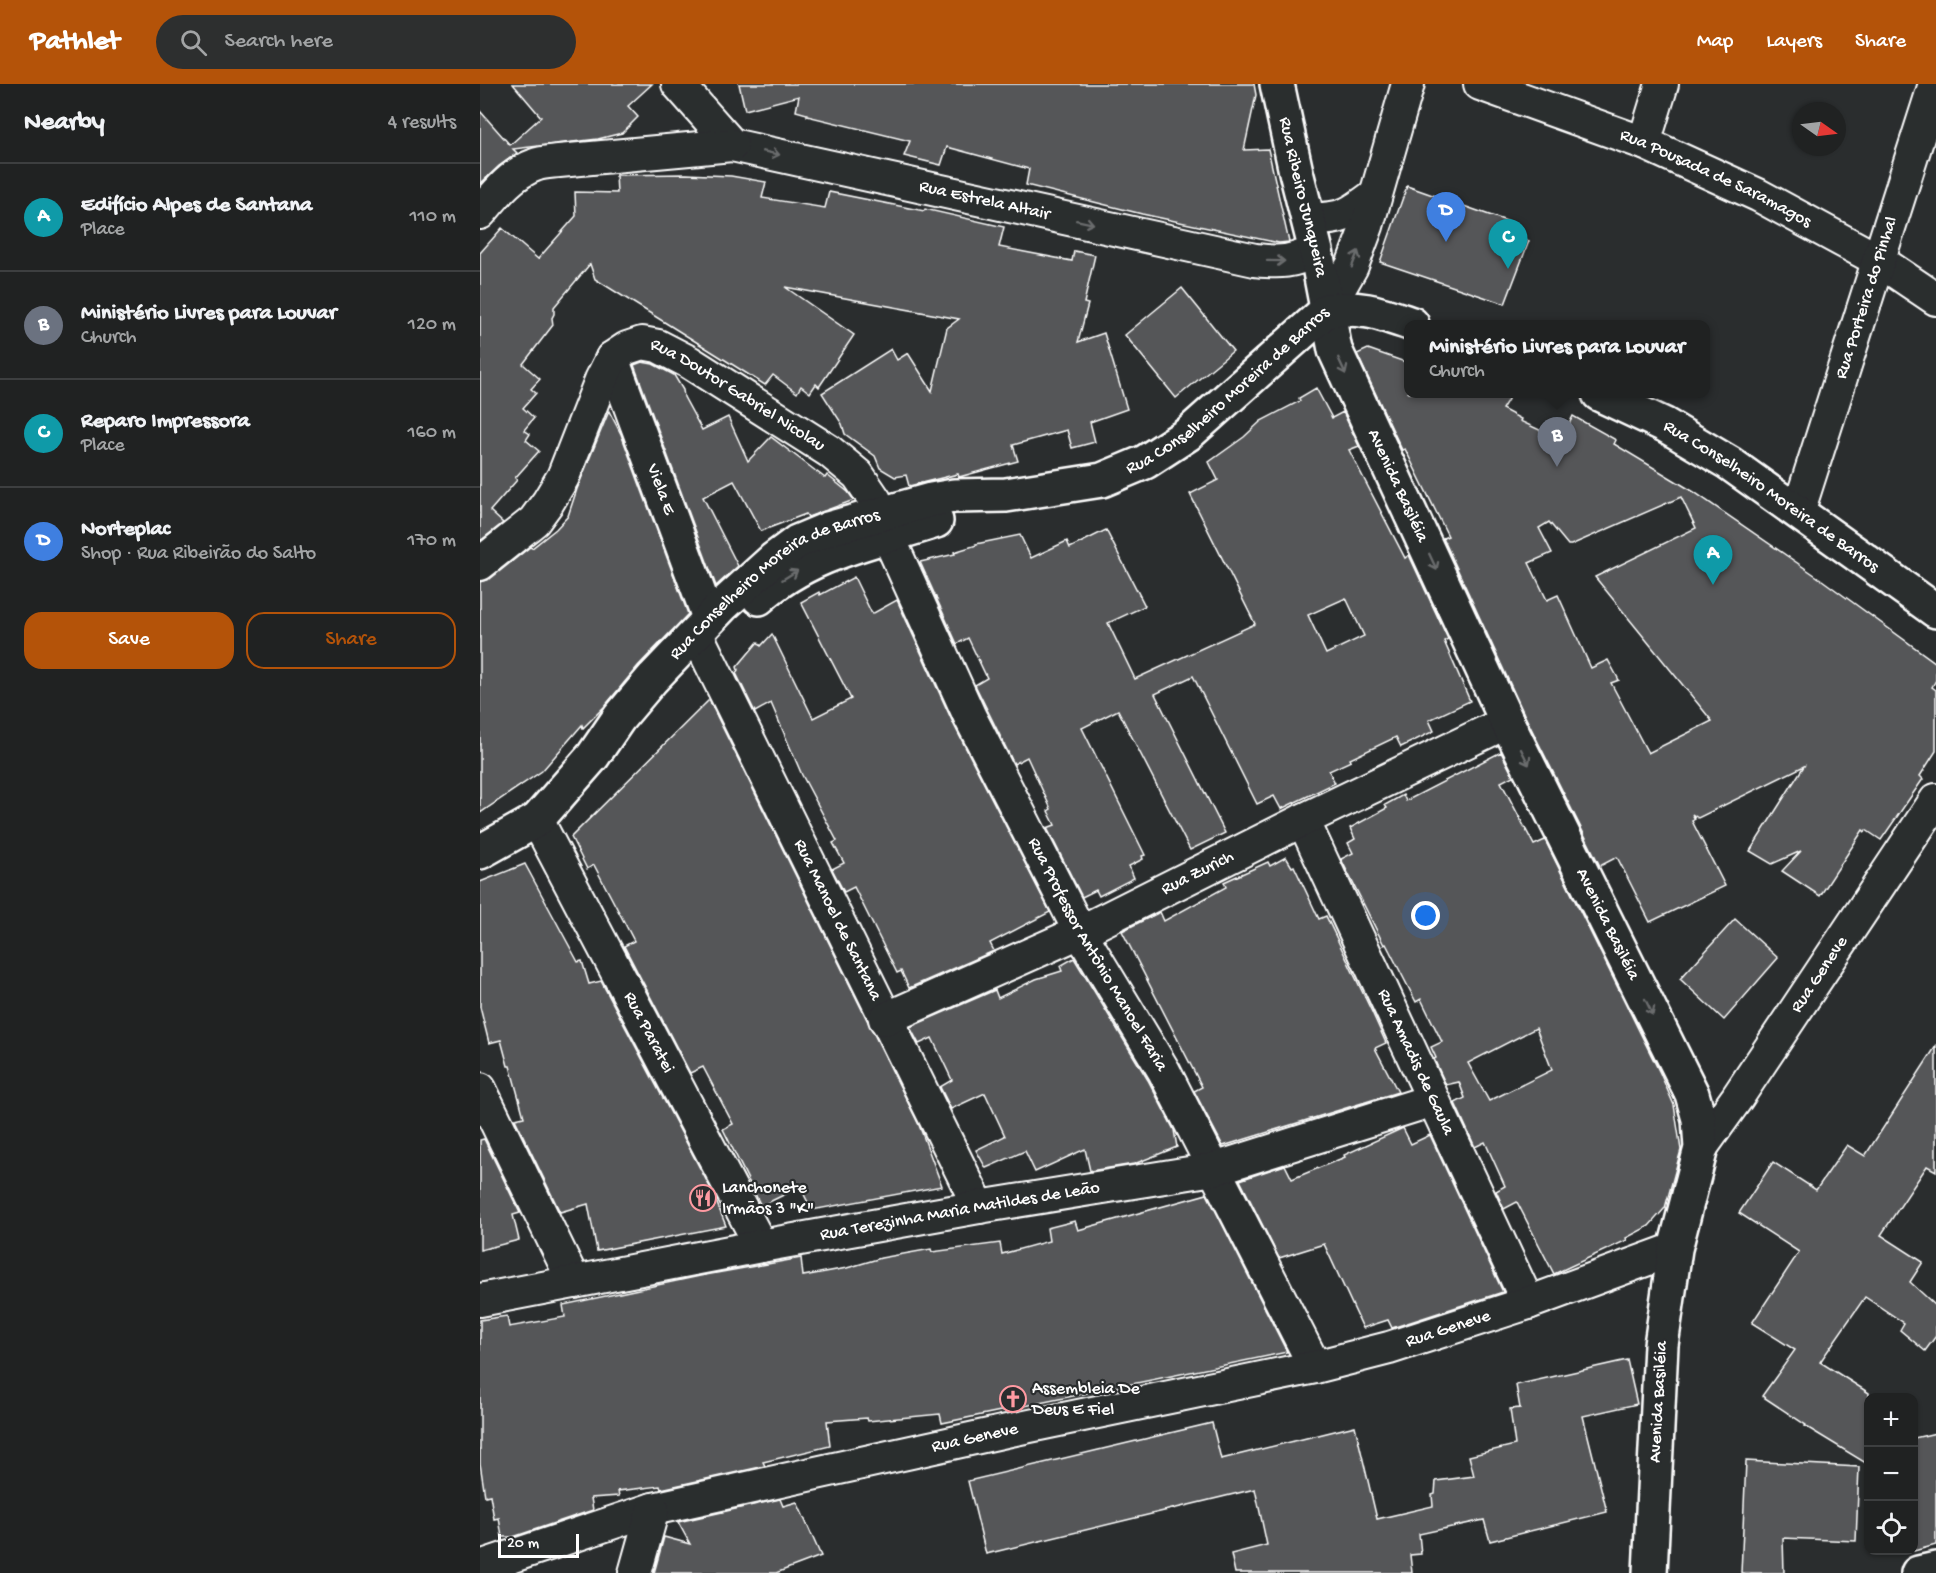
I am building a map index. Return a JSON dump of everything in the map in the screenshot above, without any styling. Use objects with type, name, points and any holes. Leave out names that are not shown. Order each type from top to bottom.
[{"type":"street","points":[[678,84],[732,145]]},
{"type":"street","name":"Rua Ribeiro Junqueira","points":[[1277,84],[1296,172],[1309,219],[1327,310]]},
{"type":"street","points":[[1327,310],[1352,266],[1408,84]]},
{"type":"street","name":"Rua Pousada de Saramagos","points":[[1480,84],[1644,143],[1758,195],[1878,260],[1936,299]]},
{"type":"street","points":[[1644,143],[1662,84]]},
{"type":"street","name":"Rua Porteira do Pinhal","points":[[1798,512],[1935,84]]},
{"type":"street","name":"Rua Estrela Altair","points":[[480,213],[502,187],[534,165],[732,145],[1255,260],[1279,263],[1296,260],[1316,251]]},
{"type":"street","points":[[1309,219],[1329,219],[1350,214],[1375,195]]},
{"type":"street","name":"Rua Conselheiro Moreira de Barros","points":[[480,852],[537,820],[593,756],[615,741],[703,633],[800,569],[884,525],[1006,495],[1102,480],[1144,462],[1188,434],[1327,310],[1350,308],[1373,311],[1404,321]]},
{"type":"street","name":"Avenida Basiléia","points":[[1327,310],[1335,350],[1508,722],[1692,1094],[1699,1119],[1701,1149],[1675,1249],[1661,1345],[1650,1573]]},
{"type":"street","name":"Rua Doutor Gabriel Nicolau","points":[[612,358],[627,348],[642,343],[658,346],[689,362],[829,451],[858,475],[875,500],[884,525]]},
{"type":"street","points":[[480,564],[534,521],[548,502],[563,477],[612,358]]},
{"type":"street","name":"Viela E","points":[[612,358],[703,633]]},
{"type":"street","name":"Rua Conselheiro Moreira de Barros","points":[[1609,398],[1665,425],[1729,463],[1936,611]]},
{"type":"street","name":"Rua Professor Antônio Manoel Faria","points":[[884,525],[970,717],[1080,932],[1164,1071],[1315,1367]]},
{"type":"street","name":"Rua Manoel de Santana","points":[[703,633],[885,1019],[979,1207]]},
{"type":"street","name":"Rua Zurich","points":[[885,1019],[1080,932],[1303,820],[1508,722]]},
{"type":"street","name":"Rua Geneve","points":[[1701,1149],[1936,800]]},
{"type":"street","name":"Rua Paratei","points":[[537,820],[761,1246]]},
{"type":"street","name":"Rua Amadis de Gaula","points":[[1303,820],[1528,1303]]},
{"type":"street","points":[[480,1089],[574,1282]]},
{"type":"street","name":"Rua Terezinha Maria Matildes de Leão","points":[[480,1300],[979,1207],[1214,1169],[1433,1100]]},
{"type":"street","name":"Rua Geneve","points":[[480,1567],[653,1509],[989,1435],[1315,1367],[1389,1348],[1528,1303],[1675,1249]]},
{"type":"street","points":[[635,1573],[653,1509]]},
{"type":"street","points":[[1918,1573],[1936,1569]]},
{"type":"building","points":[[513,84],[652,84],[628,106],[638,117],[622,133],[598,139],[513,149],[517,153],[480,184],[480,111],[510,145],[541,117]]},
{"type":"building","points":[[739,84],[1254,84],[1256,95],[1244,150],[1268,149],[1289,242],[1279,243],[1142,214],[1026,185],[1029,169],[947,147],[941,165],[904,156],[910,141],[807,116],[807,114],[796,111],[799,96],[745,110]]},
{"type":"building","points":[[616,175],[731,176],[766,182],[762,198],[825,208],[829,192],[924,211],[925,209],[1004,227],[999,247],[1072,261],[1074,251],[1095,255],[1084,303],[1088,304],[1078,342],[1104,333],[1127,409],[1090,422],[1095,442],[1072,448],[1067,430],[1013,445],[1018,461],[959,477],[958,474],[909,486],[906,475],[895,477],[880,468],[875,456],[845,434],[842,424],[822,393],[891,349],[897,360],[908,353],[932,391],[947,328],[959,319],[785,287],[854,335],[819,387],[816,384],[810,393],[801,386],[797,393],[773,375],[765,385],[595,279],[590,264],[554,307],[553,325],[523,364],[540,379],[531,389],[536,393],[523,408],[534,418],[524,430],[530,434],[526,440],[539,451],[490,511],[503,523],[480,541],[480,253],[502,228],[538,259],[576,216],[575,192],[617,193]]},
{"type":"building","points":[[1407,186],[1512,223],[1508,232],[1529,241],[1505,304],[1380,262]]},
{"type":"building","points":[[1182,288],[1233,351],[1176,398],[1125,335]]},
{"type":"building","points":[[1368,349],[1404,362],[1404,398],[1509,398],[1502,409],[1521,419],[1520,421],[1561,440],[1573,416],[1616,440],[1614,444],[1694,492],[1822,580],[1936,663],[1936,680],[1932,687],[1936,690],[1936,751],[1920,776],[1923,779],[1881,840],[1863,830],[1820,896],[1782,871],[1801,851],[1772,864],[1750,851],[1804,766],[1698,818],[1692,814],[1695,819],[1692,821],[1725,886],[1650,922],[1617,857],[1600,866],[1524,714],[1443,538],[1448,536],[1405,449],[1402,450],[1357,354]],"holes":[[[1681,497],[1696,528],[1595,577],[1712,721],[1648,753],[1611,683],[1619,680],[1608,660],[1591,668],[1558,595],[1547,600],[1529,563],[1552,553],[1539,528],[1549,522],[1568,545],[1571,545]]]},
{"type":"building","points":[[642,362],[653,364],[674,375],[702,430],[728,417],[748,461],[771,437],[825,478],[827,475],[854,500],[808,517],[806,514],[761,531],[734,481],[703,497],[738,566],[716,586],[634,365]]},
{"type":"building","points":[[1316,388],[1332,418],[1343,412],[1359,446],[1349,450],[1405,558],[1409,555],[1448,639],[1444,641],[1470,701],[1429,720],[1434,731],[1401,747],[1396,737],[1329,771],[1335,783],[1281,809],[1274,796],[1257,804],[1193,676],[1155,694],[1225,833],[1190,850],[1118,710],[1082,728],[1145,855],[1142,856],[1143,859],[1129,866],[1134,878],[1099,896],[1096,890],[1082,897],[1047,828],[1055,825],[1048,811],[1051,809],[1027,757],[1014,764],[975,685],[987,678],[968,638],[957,644],[920,562],[955,554],[954,552],[976,544],[1020,535],[1031,558],[1067,541],[1070,548],[1106,530],[1145,606],[1108,623],[1135,679],[1255,624],[1190,494],[1218,480],[1209,462],[1244,437],[1261,421],[1300,401],[1299,398]],"holes":[[[1346,598],[1364,636],[1326,654],[1308,615]]]},
{"type":"building","points":[[609,411],[621,434],[688,614],[638,666],[604,707],[583,728],[582,725],[542,771],[480,813],[480,582],[491,578],[530,547],[532,548],[568,516]]},
{"type":"building","points":[[854,577],[872,614],[897,600],[954,725],[1050,912],[990,943],[994,951],[909,988],[901,971],[897,973],[854,887],[844,892],[832,869],[844,863],[833,843],[837,841],[802,775],[771,703],[755,712],[736,673],[737,667],[758,642],[761,646],[772,634],[813,718],[851,699],[801,602]]},
{"type":"building","points":[[709,700],[919,1125],[942,1186],[812,1210],[800,1187],[761,1206],[723,1129],[733,1124],[703,1067],[690,1073],[624,946],[634,941],[594,865],[587,869],[571,837]]},
{"type":"building","points":[[1501,752],[1513,776],[1501,782],[1534,845],[1545,840],[1674,1105],[1681,1150],[1665,1208],[1649,1226],[1626,1238],[1627,1240],[1554,1274],[1517,1202],[1504,1209],[1496,1191],[1505,1186],[1485,1142],[1475,1147],[1455,1103],[1465,1098],[1459,1082],[1446,1085],[1434,1059],[1436,1058],[1431,1047],[1442,1042],[1421,999],[1416,1002],[1386,944],[1384,945],[1341,859],[1353,853],[1348,843],[1355,839],[1350,828],[1387,808],[1385,805],[1403,795],[1406,801]],"holes":[[[1536,1028],[1552,1070],[1489,1101],[1468,1063]]]},
{"type":"building","points":[[1286,857],[1292,867],[1294,866],[1319,919],[1326,916],[1372,1012],[1386,1043],[1375,1048],[1398,1092],[1223,1146],[1194,1091],[1202,1087],[1122,931],[1160,912],[1164,921],[1226,887],[1224,882],[1268,862],[1270,866]]},
{"type":"building","points":[[525,864],[578,962],[582,961],[589,984],[601,981],[712,1191],[726,1226],[597,1251],[588,1204],[560,1212],[515,1119],[524,1117],[510,1066],[508,1066],[501,1040],[489,1043],[480,1007],[480,882]]},
{"type":"building","points":[[1735,919],[1778,958],[1724,1020],[1680,979]]},
{"type":"building","points":[[1074,958],[1148,1080],[1174,1130],[1177,1147],[1134,1164],[1090,1171],[1085,1149],[1035,1172],[1025,1151],[986,1168],[976,1150],[1005,1136],[985,1093],[951,1109],[940,1087],[952,1080],[932,1038],[919,1044],[910,1027],[995,990],[998,998],[1036,979],[1062,971],[1060,966]]},
{"type":"building","points":[[1936,1046],[1936,1171],[1927,1166],[1881,1235],[1923,1262],[1910,1282],[1936,1306],[1936,1336],[1925,1351],[1900,1330],[1904,1323],[1865,1297],[1820,1362],[1869,1393],[1864,1393],[1864,1462],[1805,1426],[1762,1396],[1795,1350],[1752,1323],[1799,1252],[1739,1213],[1773,1162],[1816,1190],[1847,1145],[1865,1156]]},
{"type":"building","points":[[1403,1128],[1411,1144],[1430,1135],[1503,1292],[1392,1328],[1388,1320],[1363,1328],[1324,1244],[1279,1258],[1240,1180],[1285,1165],[1292,1179],[1345,1157],[1344,1155]]},
{"type":"building","points":[[484,1139],[520,1213],[513,1215],[519,1240],[480,1250],[480,1140]]},
{"type":"building","points":[[1207,1194],[1287,1352],[942,1423],[940,1414],[868,1421],[867,1418],[827,1421],[830,1446],[763,1462],[765,1466],[661,1489],[660,1486],[618,1491],[619,1496],[591,1498],[593,1510],[513,1537],[502,1537],[499,1518],[494,1519],[490,1495],[485,1496],[480,1463],[480,1320],[507,1316],[509,1327],[565,1317],[563,1305],[700,1276],[801,1258],[803,1276],[931,1249],[932,1252],[1000,1243],[1002,1254],[1049,1241],[1047,1228],[1075,1221],[1078,1230]]},
{"type":"building","points":[[1627,1360],[1637,1404],[1583,1416],[1607,1512],[1490,1541],[1484,1520],[1419,1534],[1421,1554],[1410,1555],[1412,1573],[1235,1573],[1231,1554],[1267,1545],[1255,1489],[986,1554],[968,1481],[1212,1423],[1221,1459],[1355,1426],[1377,1519],[1433,1506],[1432,1495],[1435,1494],[1436,1481],[1474,1476],[1469,1456],[1515,1445],[1510,1409],[1520,1408],[1516,1385]]},
{"type":"building","points":[[1936,1433],[1936,1545],[1918,1550],[1918,1447],[1918,1437]]},
{"type":"building","points":[[1746,1461],[1859,1467],[1856,1541],[1783,1538],[1784,1573],[1741,1573]]},
{"type":"building","points":[[780,1499],[783,1506],[797,1502],[821,1556],[776,1573],[654,1573],[664,1537],[690,1544],[678,1522]]},
{"type":"place","name":"Norteplac","points":[[1446,242]]},
{"type":"place","name":"Reparo Impressora","points":[[1508,269]]},
{"type":"place","name":"Ministério Livres para Louvar","points":[[1557,467]]},
{"type":"place","name":"Edifício Alpes de Santana","points":[[1713,585]]},
{"type":"place","name":"Lanchonete Irmãos 3 \"K\"","points":[[703,1198]]},
{"type":"place","name":"Assembleia De Deus E Fiel","points":[[1013,1399]]}]
